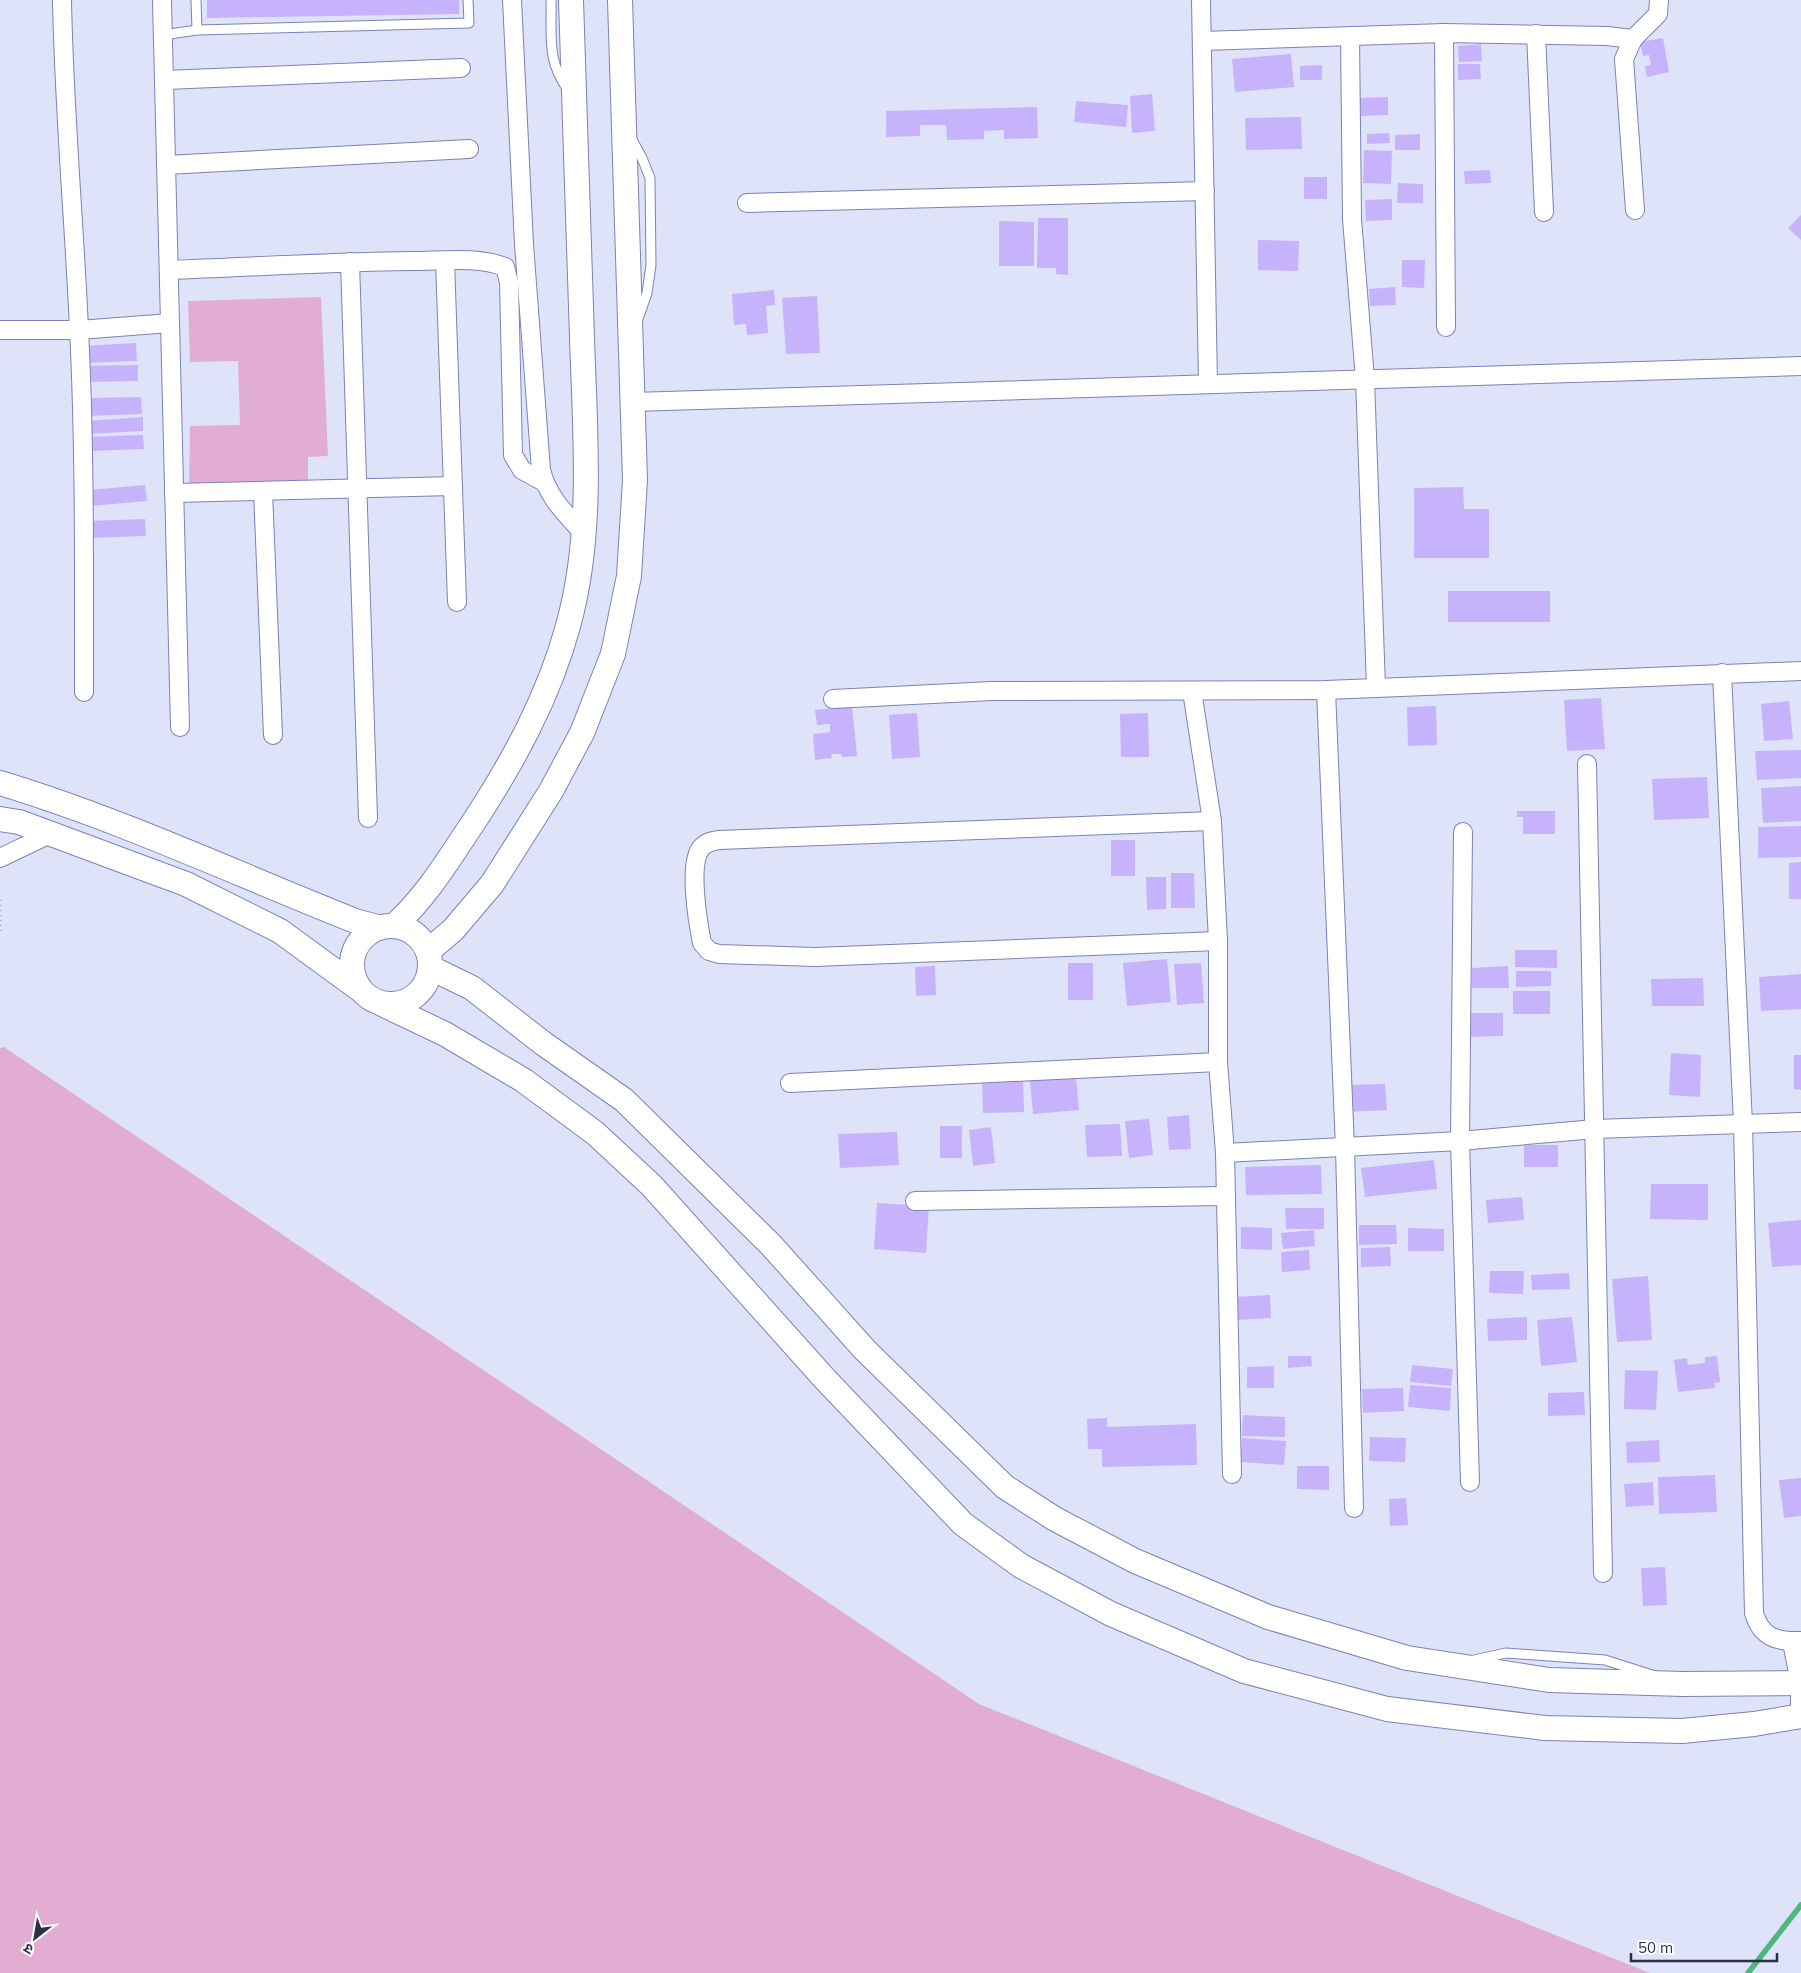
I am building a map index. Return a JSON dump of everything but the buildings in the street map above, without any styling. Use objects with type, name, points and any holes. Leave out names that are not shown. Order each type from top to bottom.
[{"type":"street","points":[[62,0],[64,73],[79,330],[85,585],[84,692]]},
{"type":"street","points":[[162,0],[180,727]]},
{"type":"street","points":[[512,0],[524,244],[541,470],[544,482],[554,502],[584,534]]},
{"type":"street","points":[[358,988],[351,973],[352,952],[362,936],[386,926],[414,908],[433,884],[507,770],[537,712],[568,626],[584,534],[586,469],[571,0]]},
{"type":"street","points":[[382,1004],[399,1004],[413,998],[425,985],[429,959],[492,884],[551,791],[582,733],[614,654],[629,576],[635,480],[620,0]]},
{"type":"street","points":[[1201,0],[1208,384]]},
{"type":"street","points":[[1635,210],[1624,59],[1633,39],[1658,14],[1659,0]]},
{"type":"street","points":[[1202,41],[1444,33],[1607,36],[1633,39]]},
{"type":"street","points":[[1444,33],[1446,326]]},
{"type":"street","points":[[1536,34],[1544,212]]},
{"type":"street","points":[[1350,36],[1352,219],[1364,379],[1376,688]]},
{"type":"street","points":[[165,80],[461,68]]},
{"type":"street","points":[[166,164],[469,149]]},
{"type":"street","points":[[747,203],[1205,191]]},
{"type":"street","points":[[169,270],[350,262],[445,261],[492,262],[505,268],[509,274],[513,455],[522,470],[544,482]]},
{"type":"street","points":[[445,261],[457,602]]},
{"type":"street","points":[[350,262],[368,818]]},
{"type":"street","points":[[0,330],[79,330],[170,323]]},
{"type":"street","points":[[633,402],[1801,366]]},
{"type":"street","points":[[174,493],[453,486]]},
{"type":"street","points":[[263,490],[273,735]]},
{"type":"street","points":[[833,699],[992,691],[1326,690],[1722,673],[1801,672]]},
{"type":"street","points":[[0,819],[18,822],[186,884],[280,931],[382,1004],[453,1038],[523,1080],[595,1133],[652,1186],[824,1378],[963,1524],[1021,1566],[1111,1614],[1244,1671],[1387,1709],[1545,1728],[1682,1731],[1754,1724],[1801,1716],[1796,1641],[1767,1636],[1758,1627],[1754,1613],[1743,1124],[1722,673]]},
{"type":"street","points":[[1326,690],[1345,1148],[1354,1508]]},
{"type":"street","points":[[1192,691],[1212,822],[1218,941],[1218,1062],[1225,1153],[1224,1196],[1232,1474]]},
{"type":"street","points":[[1587,764],[1602,1573]]},
{"type":"street","points":[[0,783],[30,792],[202,858],[358,922],[407,928],[418,935],[429,959],[472,988],[544,1044],[624,1100],[771,1245],[865,1350],[1005,1487],[1055,1519],[1136,1561],[1268,1618],[1407,1658],[1549,1680],[1683,1684],[1800,1683]]},
{"type":"street","points":[[1212,822],[718,840],[709,842],[702,847],[695,864],[702,943],[709,951],[719,954],[815,957],[1218,941]]},
{"type":"street","points":[[1463,832],[1460,1141],[1470,1482]]},
{"type":"street","points":[[0,858],[50,834]]},
{"type":"street","points":[[790,1083],[1218,1062]]},
{"type":"street","points":[[1225,1153],[1460,1141],[1595,1130],[1801,1122]]},
{"type":"street","points":[[915,1201],[1224,1196]]},
{"type":"lane","points":[[196,0],[197,30]]},
{"type":"lane","points":[[163,35],[197,30],[469,23],[468,0]]},
{"type":"lane","points":[[552,0],[552,61],[558,77],[574,97]]},
{"type":"path","points":[[0,900],[0,931]]},
{"type":"shaded area","points":[[321,297],[328,456],[308,457],[308,485],[189,489],[190,426],[240,425],[238,361],[190,362],[188,301]]},
{"type":"shaded area","points":[[4,1047],[979,1704],[1650,1973],[0,1973],[0,1048]]},
{"type":"waterway","points":[[1748,1973],[1801,1905]]}]
